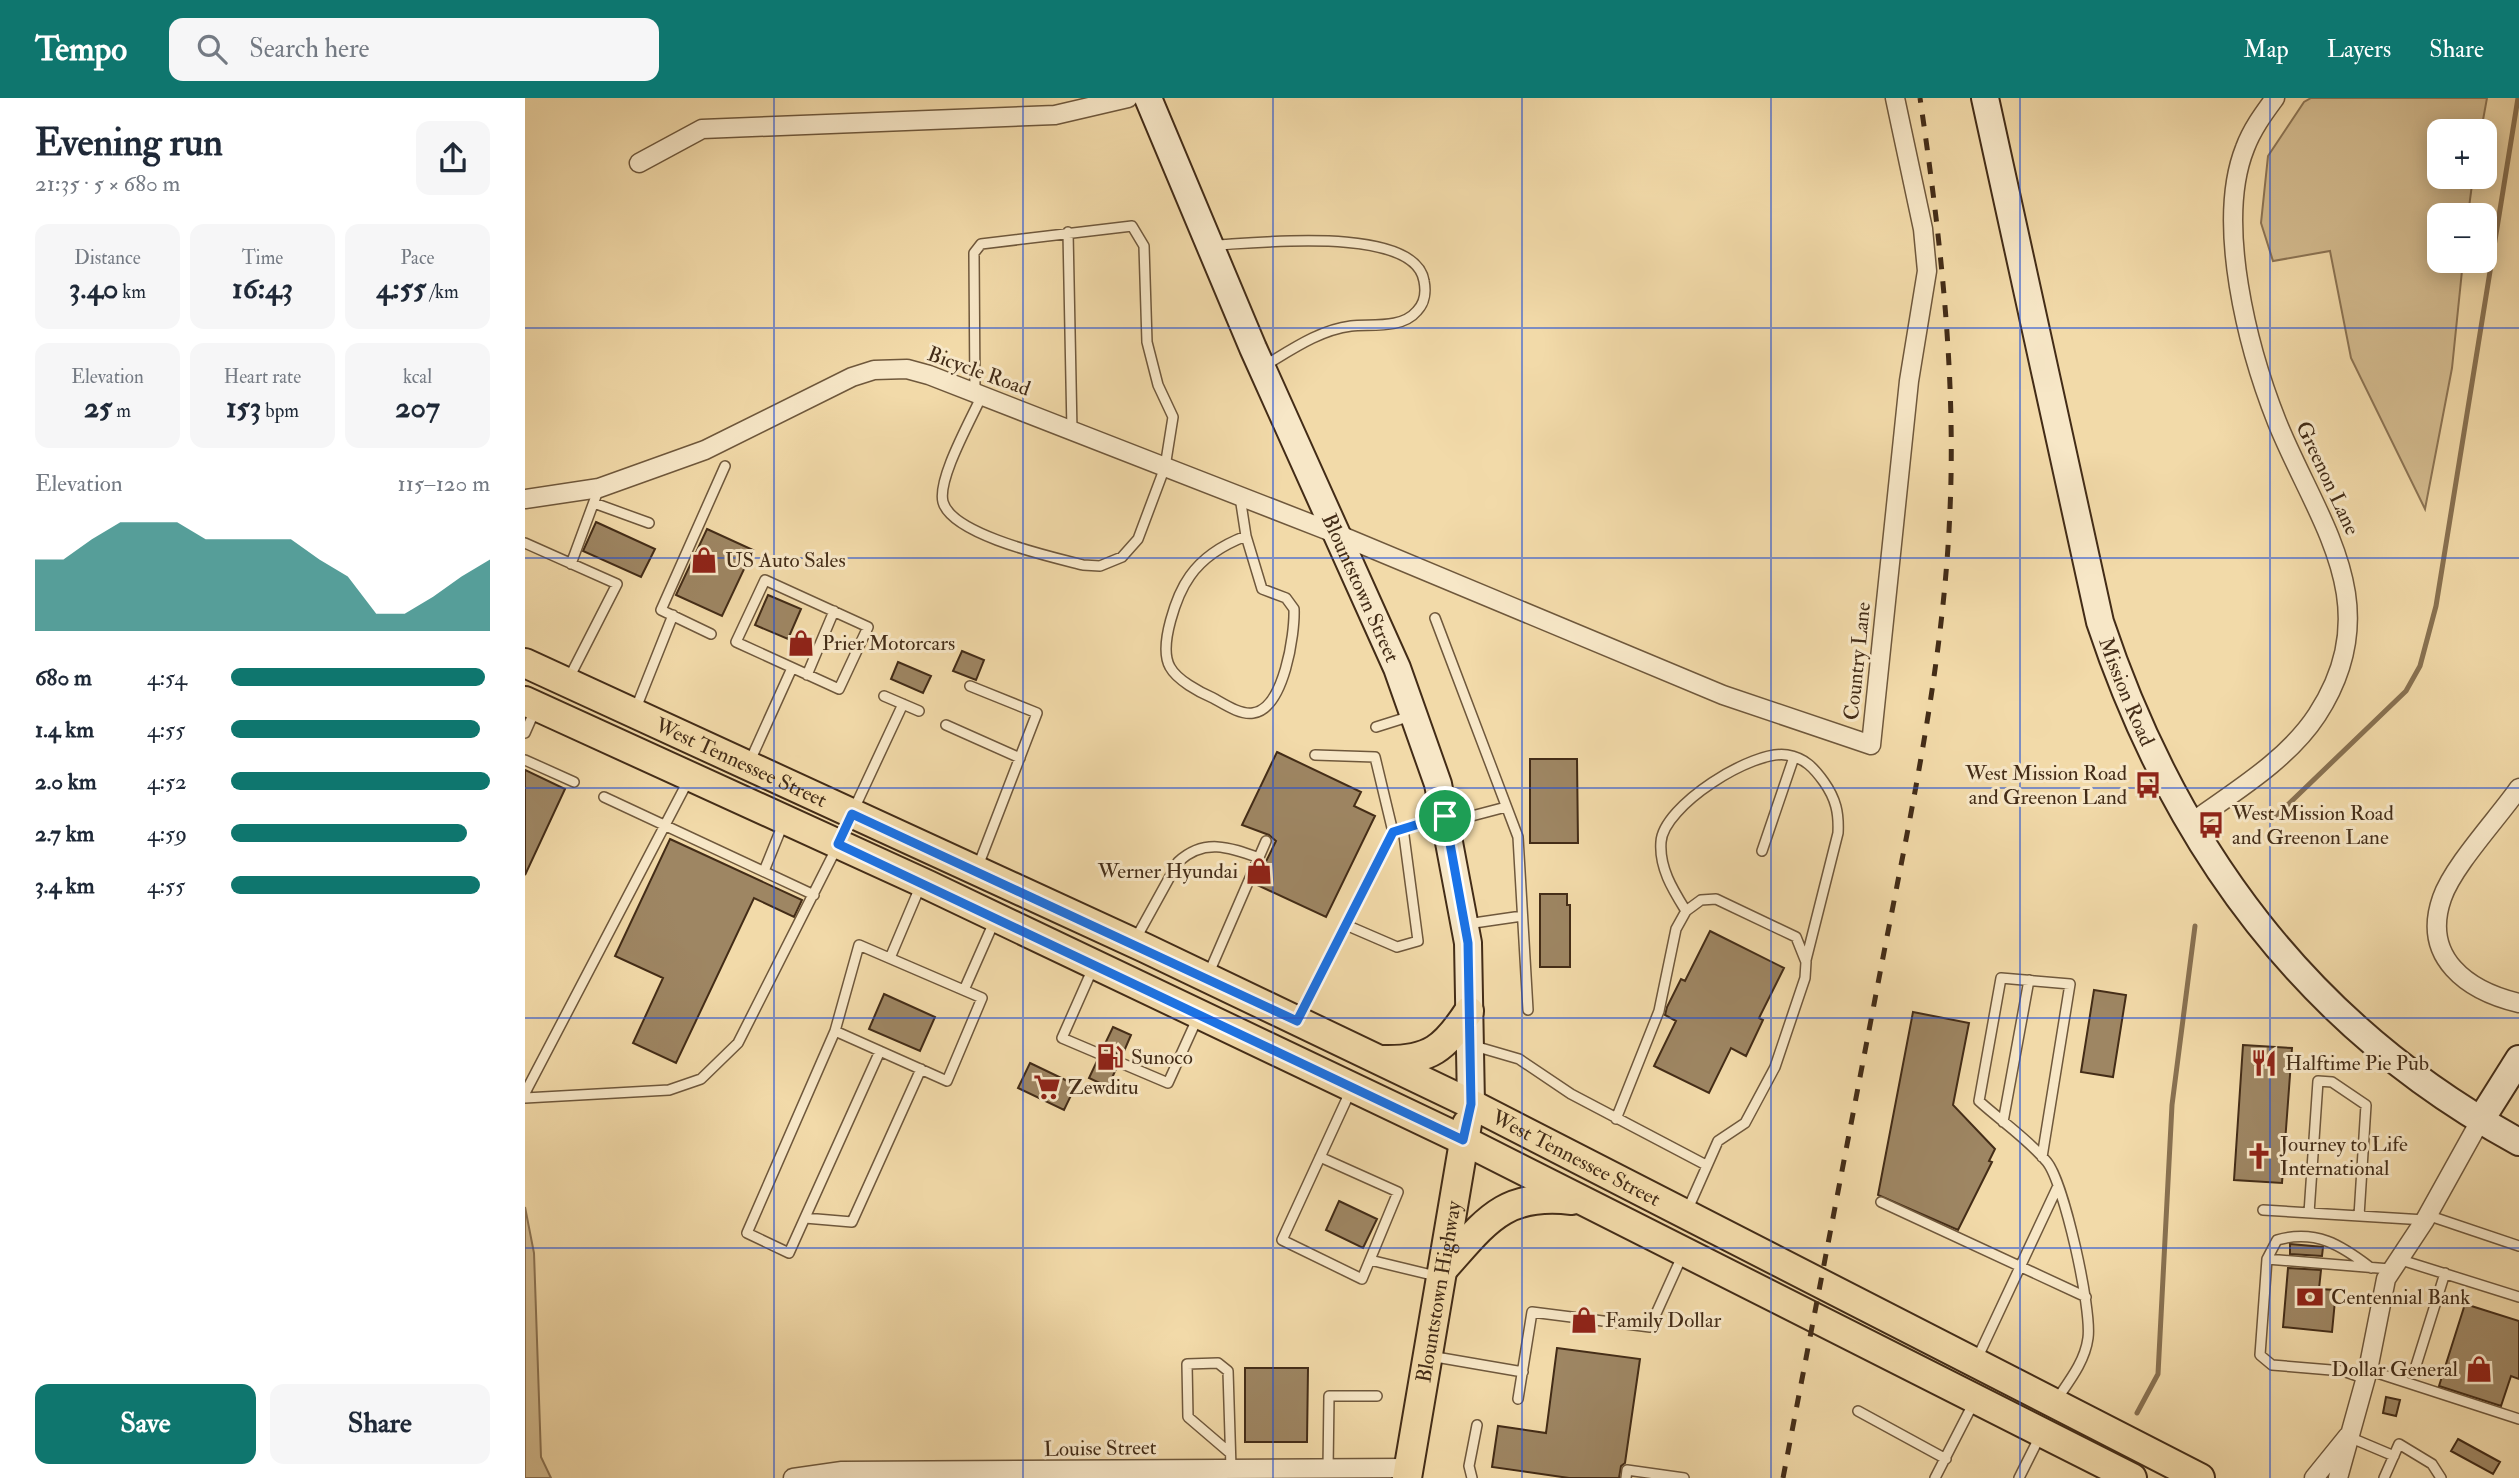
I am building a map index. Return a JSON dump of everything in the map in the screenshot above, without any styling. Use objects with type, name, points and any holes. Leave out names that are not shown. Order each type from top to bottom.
[{"type":"main road","name":"Blountstown Street","points":[[1148,98],[1209,246],[1397,668],[1414,714],[1446,819],[1465,925],[1471,1104]]},
{"type":"main road","name":"Mission Road","points":[[1985,98],[2100,622],[2138,727],[2188,825],[2253,920],[2311,984],[2404,1068],[2480,1121],[2519,1142]]},
{"type":"main road","name":"West Tennessee Street","points":[[525,663],[1133,943],[1471,1104],[2200,1478]]},
{"type":"main road","name":"West Tennessee Street","points":[[531,704],[922,882],[1463,1140],[2132,1478]]},
{"type":"main road","points":[[838,844],[852,814]]},
{"type":"main road","points":[[1379,1060],[1416,1060],[1434,1051],[1450,1041],[1469,1011]]},
{"type":"main road","points":[[2480,1121],[2519,1059]]},
{"type":"main road","name":"Blountstown Highway","points":[[1408,1473],[1471,1104]]},
{"type":"main road","points":[[1444,1273],[1483,1224],[1510,1206],[1545,1197],[1586,1202]]},
{"type":"main road","points":[[2004,1413],[2046,1409],[2054,1403]]},
{"type":"main road","points":[[2042,1432],[2070,1424],[2092,1422]]},
{"type":"street","points":[[639,163],[702,130],[1055,115],[1128,98]]},
{"type":"street","name":"Country Lane","points":[[1337,534],[1723,695],[1871,745],[1909,381],[1927,271],[1923,229],[1895,98]]},
{"type":"street","name":"Greenon Lane","points":[[2188,825],[2267,766],[2316,717],[2331,690],[2347,630],[2348,608],[2343,569],[2332,537],[2274,410],[2242,299],[2233,245],[2236,179],[2245,148],[2276,98]]},
{"type":"street","name":"Bicycle Road","points":[[525,499],[596,495],[705,450],[852,377],[874,370],[907,369],[979,394],[1337,534]]},
{"type":"street","points":[[2519,788],[2450,881],[2438,914],[2443,952],[2453,970],[2467,983],[2487,994],[2519,1003]]},
{"type":"street","points":[[2338,1478],[2347,1436],[2367,1375],[2383,1289],[2394,1264],[2426,1218],[2480,1121]]},
{"type":"street","points":[[2314,1478],[2347,1436]]},
{"type":"street","name":"Louise Street","points":[[793,1478],[842,1471],[1096,1475],[1223,1467],[1408,1473]]},
{"type":"lane","points":[[1132,226],[1144,246],[1147,342],[1158,385],[1173,417],[1165,467],[1138,539],[1122,557],[1100,566],[1083,565],[985,535],[951,518],[943,501],[945,479],[979,394],[974,253],[981,244],[992,241],[1068,232],[1132,226]]},
{"type":"lane","points":[[1068,232],[1072,431]]},
{"type":"lane","points":[[1209,246],[1303,240],[1368,245],[1403,256],[1423,272],[1425,297],[1418,311],[1408,318],[1385,325],[1349,327],[1319,334],[1262,368]]},
{"type":"lane","points":[[711,634],[661,610],[725,466]]},
{"type":"lane","points":[[571,564],[596,495],[649,523]]},
{"type":"lane","points":[[1240,496],[1246,536],[1262,589],[1286,598],[1294,609],[1295,620],[1291,651],[1275,694],[1265,707],[1252,713],[1236,710],[1201,693],[1171,670],[1166,658],[1166,640],[1174,610],[1190,575],[1222,545],[1246,536]]},
{"type":"lane","points":[[525,543],[617,584],[566,683]]},
{"type":"lane","points":[[765,580],[867,627],[839,689],[792,668],[736,642],[765,580]]},
{"type":"lane","points":[[807,675],[834,611]]},
{"type":"lane","points":[[633,713],[673,615]]},
{"type":"lane","points":[[1435,618],[1518,837],[1528,1010]]},
{"type":"lane","points":[[748,766],[792,668]]},
{"type":"lane","points":[[970,686],[1037,713],[977,871]]},
{"type":"lane","points":[[884,696],[919,711]]},
{"type":"lane","points":[[525,733],[531,704]]},
{"type":"lane","points":[[852,814],[903,704]]},
{"type":"lane","points":[[1376,727],[1414,714]]},
{"type":"lane","points":[[946,725],[1020,758]]},
{"type":"lane","points":[[1686,911],[1671,887],[1661,861],[1661,840],[1671,817],[1710,785],[1737,769],[1773,754],[1807,761],[1817,771],[1837,803],[1839,818],[1838,833],[1806,962],[1805,978],[1775,1067],[1745,1123],[1717,1141],[1686,1214]]},
{"type":"lane","points":[[1297,1021],[1393,832],[1375,757],[1315,755]]},
{"type":"lane","points":[[1762,850],[1794,757]]},
{"type":"lane","points":[[525,760],[574,782]]},
{"type":"lane","points":[[690,776],[525,1096],[669,1090],[701,1079],[738,1042],[838,844]]},
{"type":"lane","points":[[604,797],[814,895]]},
{"type":"lane","points":[[1393,832],[1506,807]]},
{"type":"lane","points":[[764,872],[785,819]]},
{"type":"lane","points":[[1346,925],[1397,947],[1418,941],[1403,828]]},
{"type":"lane","points":[[1207,978],[1266,841]]},
{"type":"lane","points":[[1133,943],[1178,862],[1186,854],[1219,845],[1259,858]]},
{"type":"lane","points":[[890,958],[922,882]]},
{"type":"lane","points":[[1616,1119],[1659,1011],[1676,929],[1686,911],[1701,900],[1716,898],[1796,937],[1806,962]]},
{"type":"lane","points":[[1465,925],[1522,916]]},
{"type":"lane","points":[[964,990],[996,917]]},
{"type":"lane","points":[[835,1031],[921,1069],[947,1081],[982,998],[859,945],[835,1031],[747,1233],[789,1253],[880,1051]]},
{"type":"lane","points":[[1094,964],[1062,1038],[1168,1083],[1199,1014]]},
{"type":"lane","points":[[2042,1157],[2070,984],[2001,978],[1979,1101],[2049,1164],[2080,1264],[2086,1297],[2088,1340],[2078,1369],[2054,1403]]},
{"type":"lane","points":[[2003,1122],[2029,980]]},
{"type":"lane","points":[[1470,1044],[1519,1059],[1571,1094],[1706,1165]]},
{"type":"lane","points":[[805,1217],[852,1222],[921,1069]]},
{"type":"lane","points":[[2309,1213],[2318,1081],[2332,1082],[2366,1105],[2359,1216]]},
{"type":"lane","points":[[1320,1157],[1398,1192],[1362,1279],[1282,1240],[1320,1157],[1353,1087]]},
{"type":"lane","points":[[1975,1362],[2057,1188]]},
{"type":"lane","points":[[1881,1202],[2086,1297]]},
{"type":"lane","points":[[2263,1210],[2426,1218],[2519,1246]]},
{"type":"lane","points":[[2371,1268],[2336,1242],[2290,1237],[2277,1241],[2267,1259],[2260,1355],[2272,1365],[2367,1375],[2519,1419]]},
{"type":"lane","points":[[1518,1399],[1532,1312],[1650,1327],[1684,1251]]},
{"type":"lane","points":[[2267,1259],[2371,1268],[2394,1264],[2445,1273],[2519,1297]]},
{"type":"lane","points":[[1370,1260],[1444,1273]]},
{"type":"lane","points":[[2414,1373],[2445,1273]]},
{"type":"lane","points":[[1428,1356],[1523,1373]]},
{"type":"lane","points":[[1218,1363],[1228,1371],[1223,1467],[1188,1417],[1187,1364],[1218,1363]]},
{"type":"lane","points":[[1328,1471],[1329,1396],[1377,1396]]},
{"type":"lane","points":[[1935,1478],[1976,1398]]},
{"type":"lane","points":[[1858,1411],[1946,1459]]},
{"type":"lane","points":[[1472,1478],[1469,1466],[1477,1426]]},
{"type":"lane","points":[[2019,1478],[2042,1432]]},
{"type":"lane","points":[[2347,1436],[2394,1456]]},
{"type":"lane","points":[[2384,1478],[2399,1444],[2432,1464],[2441,1478]]},
{"type":"lane","points":[[1626,1478],[1627,1470],[1683,1478]]},
{"type":"shaded area","points":[[2311,98],[2487,98],[2483,119],[2427,119],[2427,189],[2471,189],[2470,203],[2427,203],[2427,273],[2462,273],[2452,368],[2425,509],[2351,358],[2330,251],[2273,261],[2261,223],[2268,156],[2304,102]]},
{"type":"shaded area","points":[[525,1207],[534,1253],[541,1457],[551,1478],[525,1478]]},
{"type":"building","points":[[596,522],[655,549],[641,577],[583,551]]},
{"type":"building","points":[[707,529],[753,550],[722,616],[676,595]]},
{"type":"building","points":[[768,595],[801,609],[788,639],[755,625]]},
{"type":"building","points":[[962,651],[984,660],[976,680],[953,671]]},
{"type":"building","points":[[898,662],[931,676],[923,693],[891,679]]},
{"type":"building","points":[[1277,752],[1361,792],[1354,806],[1375,816],[1326,917],[1255,884],[1276,841],[1269,835],[1242,825]]},
{"type":"building","points":[[1530,759],[1577,759],[1578,843],[1530,843]]},
{"type":"building","points":[[525,770],[565,789],[525,875]]},
{"type":"building","points":[[670,839],[802,900],[794,917],[754,898],[676,1063],[633,1043],[663,978],[615,956]]},
{"type":"building","points":[[1540,894],[1567,894],[1567,905],[1570,905],[1570,967],[1540,967]]},
{"type":"building","points":[[1710,931],[1784,968],[1759,1018],[1763,1020],[1746,1056],[1731,1048],[1709,1093],[1654,1066],[1676,1021],[1665,1015],[1667,1007],[1681,979],[1685,981]]},
{"type":"building","points":[[2094,990],[2126,995],[2113,1077],[2081,1072]]},
{"type":"building","points":[[884,994],[935,1017],[920,1051],[869,1029]]},
{"type":"building","points":[[1913,1012],[1969,1023],[1953,1105],[1995,1149],[1989,1161],[1992,1162],[1958,1230],[1878,1195]]},
{"type":"building","points":[[1113,1027],[1131,1035],[1122,1056],[1103,1048]]},
{"type":"building","points":[[2243,1045],[2292,1048],[2282,1183],[2234,1180]]},
{"type":"building","points":[[1097,1061],[1116,1069],[1108,1087],[1089,1078]]},
{"type":"building","name":"Zewditu","points":[[1030,1063],[1076,1085],[1064,1110],[1018,1088]]},
{"type":"building","points":[[1339,1201],[1377,1219],[1363,1248],[1326,1230]]},
{"type":"building","points":[[2290,1244],[2323,1247],[2322,1256],[2290,1254]]},
{"type":"building","points":[[2288,1268],[2321,1270],[2319,1289],[2336,1290],[2332,1332],[2283,1327]]},
{"type":"building","name":"Dollar General","points":[[2465,1304],[2519,1321],[2519,1379],[2511,1376],[2501,1406],[2439,1386]]},
{"type":"building","points":[[1557,1348],[1640,1359],[1625,1463],[1621,1466],[1619,1478],[1569,1478],[1492,1467],[1498,1426],[1546,1433]]},
{"type":"building","points":[[1245,1368],[1308,1368],[1307,1442],[1245,1442]]},
{"type":"building","points":[[2386,1397],[2400,1400],[2396,1416],[2383,1413]]},
{"type":"building","points":[[2458,1439],[2500,1462],[2493,1474],[2451,1451]]},
{"type":"waterway","points":[[2275,817],[2406,691],[2420,666],[2436,606],[2518,98]]},
{"type":"waterway","points":[[2137,1413],[2158,1374],[2172,1105],[2195,926]]},
{"type":"railway","points":[[1783,1478],[1916,784],[1934,675],[1947,565],[1951,406],[1940,252],[1920,98]]},
{"type":"place","name":"US Auto Sales","points":[[704,560]]},
{"type":"place","name":"Prier Motorcars","points":[[801,643]]},
{"type":"place","name":"West Mission Road and Greenon Land","points":[[2148,785]]},
{"type":"place","name":"West Mission Road and Greenon Lane","points":[[2211,825]]},
{"type":"place","name":"Werner Hyundai","points":[[1259,871]]},
{"type":"place","name":"Sunoco","points":[[1110,1057]]},
{"type":"place","name":"Halftime Pie Pub","points":[[2264,1063]]},
{"type":"place","name":"Zewditu","points":[[1047,1087]]},
{"type":"place","name":"Journey to Life International","points":[[2259,1156]]},
{"type":"place","name":"Centennial Bank","points":[[2310,1297]]},
{"type":"place","name":"Family Dollar","points":[[1584,1320]]},
{"type":"place","name":"Dollar General","points":[[2479,1369]]},
{"type":"route","points":[[852,814],[1297,1021],[1393,832],[1445,816],[1468,943],[1471,1104],[1463,1140],[838,844],[852,814]]}]
